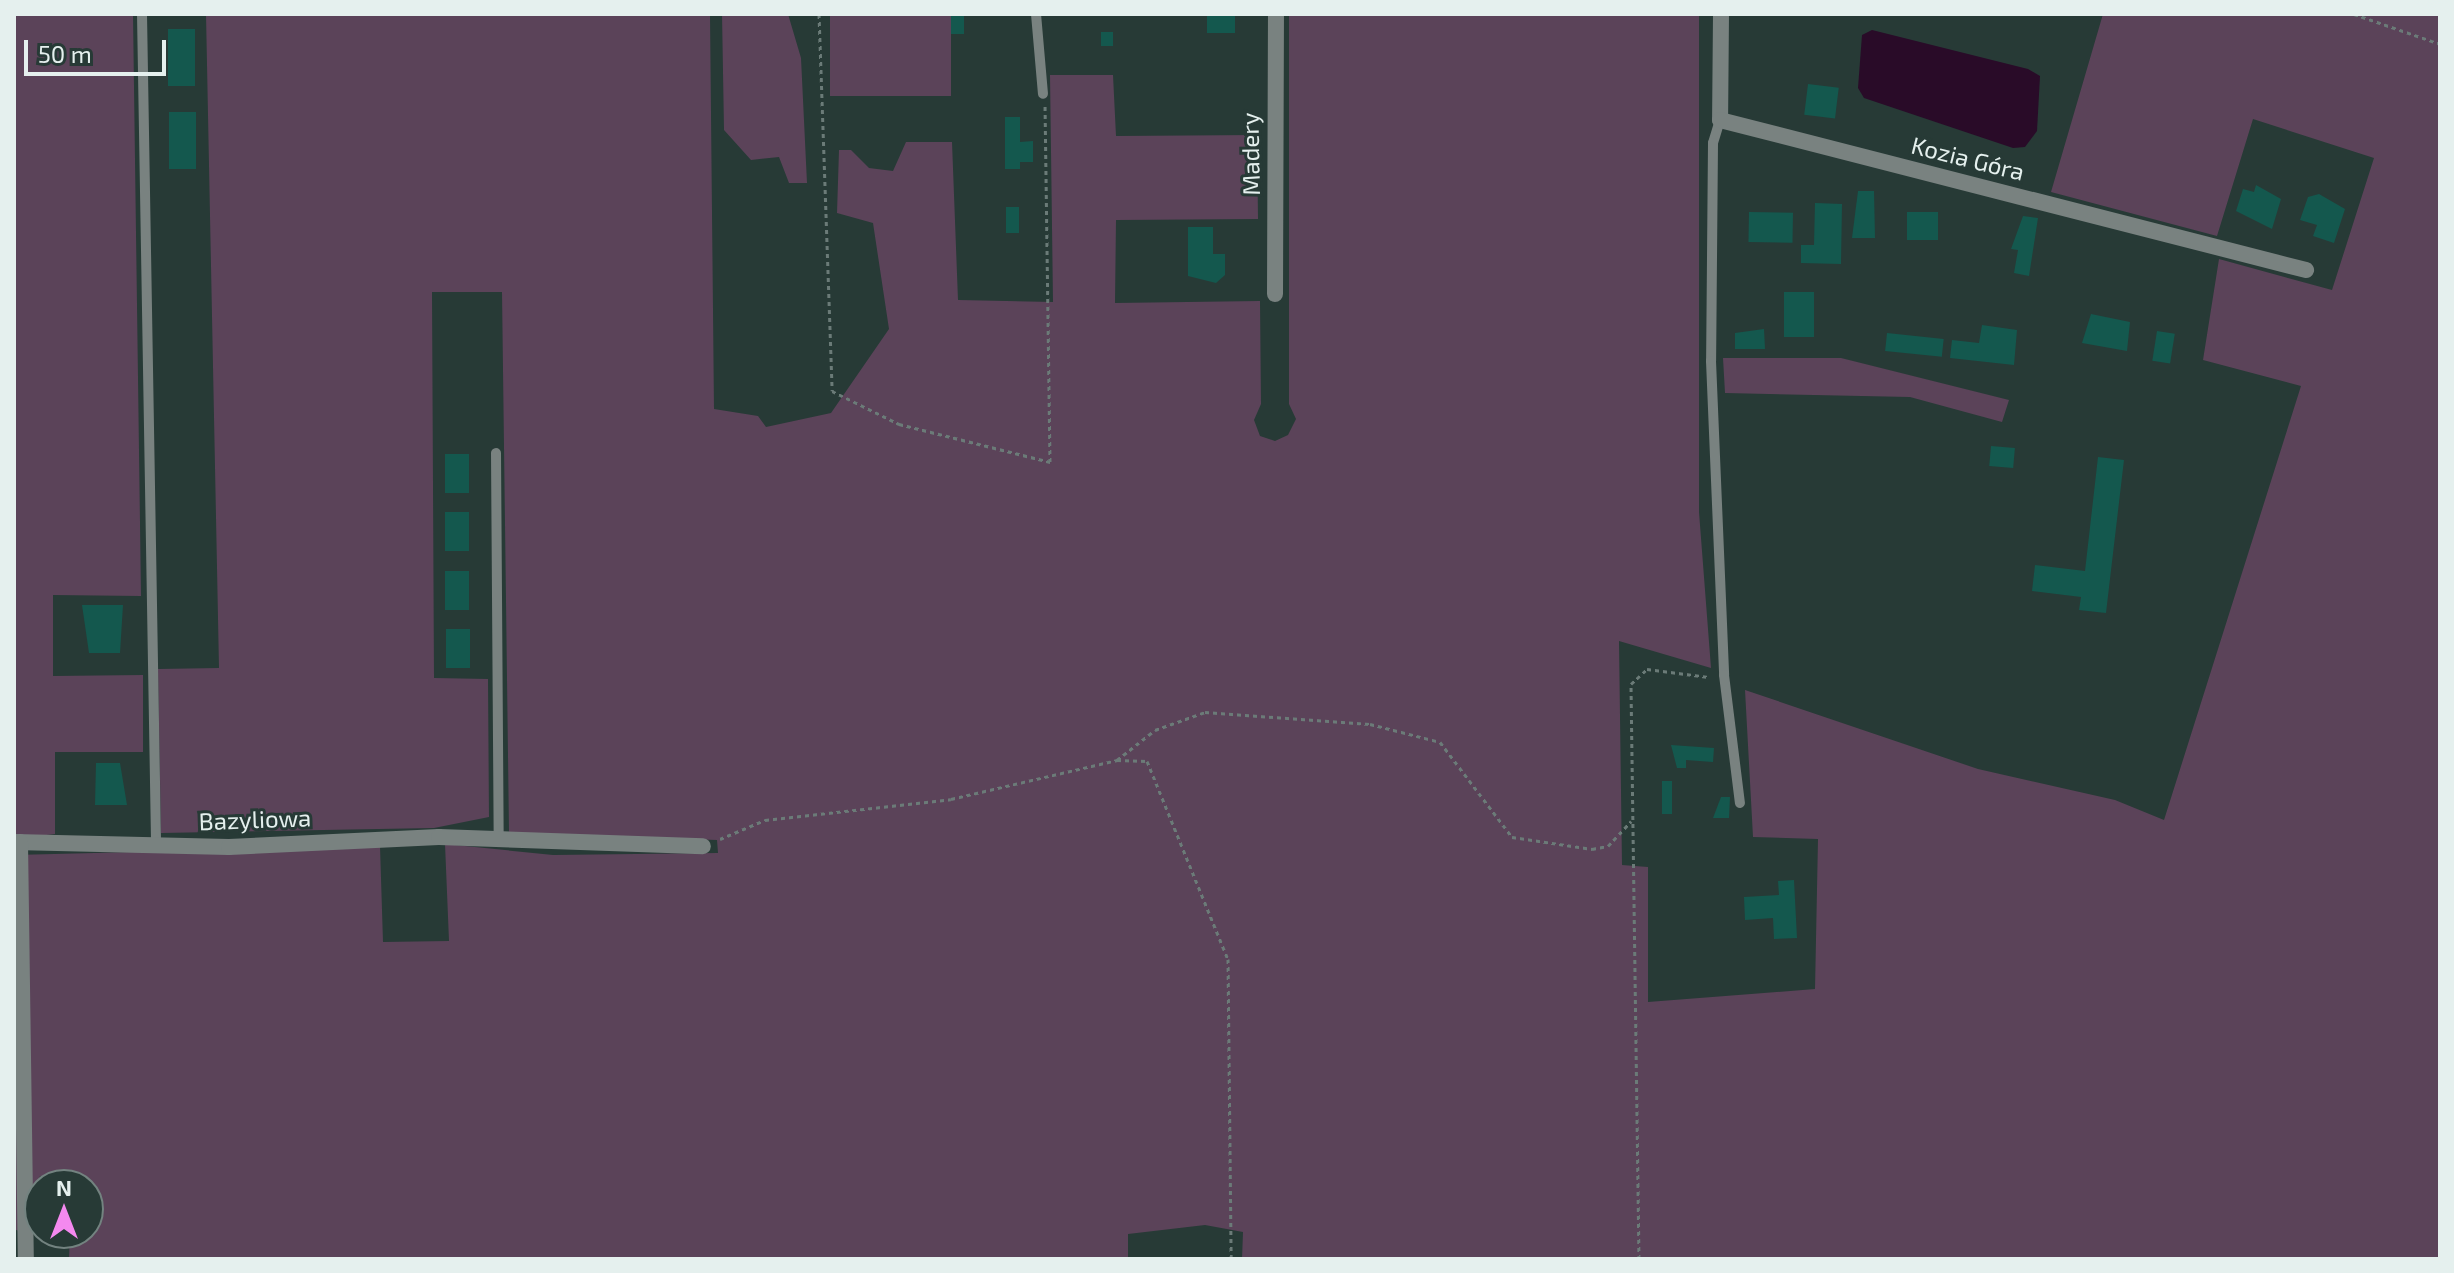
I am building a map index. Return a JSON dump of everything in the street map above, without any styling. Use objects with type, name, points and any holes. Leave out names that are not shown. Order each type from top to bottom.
[{"type":"street","name":"Madery","points":[[1275,294],[1276,14]]},
{"type":"street","points":[[1720,120],[1721,14]]},
{"type":"street","name":"Kozia Góra","points":[[1720,120],[2306,270]]},
{"type":"street","name":"Bazyliowa","points":[[17,842],[156,844],[499,839],[703,846]]},
{"type":"street","points":[[17,842],[26,1259]]},
{"type":"lane","points":[[142,14],[156,844]]},
{"type":"lane","points":[[1036,14],[1043,94]]},
{"type":"lane","points":[[1720,120],[1713,143],[1711,361],[1724,675],[1740,803]]},
{"type":"lane","points":[[496,453],[499,839]]},
{"type":"path","points":[[819,14],[832,391],[899,424],[1050,462],[1043,94]]},
{"type":"path","points":[[2354,14],[2440,44]]},
{"type":"path","points":[[1639,1259],[1633,819],[1635,675],[1647,669],[1724,675]]},
{"type":"path","points":[[703,846],[765,820],[951,799],[1117,760],[1164,725],[1205,712],[1370,724],[1424,734],[1447,749],[1512,837],[1592,849],[1608,846],[1633,819]]},
{"type":"path","points":[[1117,760],[1156,769],[1228,959],[1231,1259]]},
{"type":"shaded area","points":[[14,14],[133,14],[141,596],[53,595],[53,676],[143,675],[143,752],[55,752],[55,834],[30,837],[14,837]]},
{"type":"shaded area","points":[[206,14],[710,14],[714,409],[758,416],[766,427],[831,413],[889,329],[873,223],[837,213],[839,150],[851,150],[869,168],[893,171],[906,142],[952,142],[958,300],[1053,302],[1050,75],[1113,75],[1116,136],[1257,135],[1258,219],[1116,220],[1115,303],[1260,301],[1261,404],[1254,420],[1260,436],[1275,441],[1288,435],[1296,419],[1289,404],[1289,14],[1699,14],[1699,512],[1711,668],[1619,641],[1622,865],[1648,867],[1648,1002],[1815,989],[1818,839],[1753,837],[1745,690],[1978,769],[2115,800],[2164,820],[2301,386],[2203,360],[2219,259],[2332,290],[2374,158],[2253,119],[2217,236],[2051,192],[2103,14],[2440,14],[2440,1259],[1242,1259],[1243,1232],[1205,1225],[1128,1234],[1128,1259],[69,1259],[69,1249],[104,1249],[104,1169],[24,1169],[24,1223],[21,1232],[14,1229],[14,855],[380,846],[383,942],[449,941],[445,844],[553,855],[718,853],[717,840],[509,833],[502,292],[432,292],[434,678],[488,679],[489,817],[434,828],[161,833],[158,669],[219,668]]},
{"type":"shaded area","points":[[722,14],[788,14],[801,58],[807,183],[789,183],[779,157],[751,160],[724,130]]},
{"type":"shaded area","points":[[830,14],[951,14],[951,96],[830,96]]},
{"type":"shaded area","points":[[1872,30],[2028,69],[2040,76],[2037,131],[2025,147],[2013,148],[1864,98],[1858,88],[1862,35]]},
{"type":"shaded area","points":[[1723,358],[1841,358],[2009,400],[2002,422],[1910,397],[1725,393]]},
{"type":"building","points":[[951,14],[964,14],[964,34],[951,34]]},
{"type":"building","points":[[1207,14],[1235,14],[1235,33],[1207,33]]},
{"type":"building","points":[[168,29],[195,29],[195,86],[168,86]]},
{"type":"building","points":[[1101,32],[1113,32],[1113,46],[1101,46]]},
{"type":"building","points":[[1808,84],[1839,88],[1835,119],[1804,115]]},
{"type":"building","points":[[169,112],[196,112],[196,169],[169,169]]},
{"type":"building","points":[[1005,117],[1020,117],[1020,142],[1033,141],[1033,162],[1020,162],[1020,169],[1005,169]]},
{"type":"building","points":[[2256,185],[2281,199],[2272,229],[2236,211],[2243,189],[2254,192]]},
{"type":"building","points":[[1858,191],[1874,191],[1875,238],[1852,238]]},
{"type":"building","points":[[2319,194],[2345,209],[2334,243],[2313,236],[2317,225],[2300,220],[2308,197]]},
{"type":"building","points":[[1815,203],[1842,204],[1841,264],[1801,263],[1801,245],[1814,245]]},
{"type":"building","points":[[1006,207],[1019,207],[1019,233],[1006,233]]},
{"type":"building","points":[[1749,212],[1793,213],[1792,243],[1748,242]]},
{"type":"building","points":[[1907,212],[1938,212],[1938,240],[1907,240]]},
{"type":"building","points":[[2023,216],[2038,218],[2029,276],[2014,273],[2018,250],[2011,249]]},
{"type":"building","points":[[1188,227],[1213,227],[1213,254],[1225,254],[1225,275],[1216,283],[1188,276]]},
{"type":"building","points":[[1784,292],[1814,292],[1814,337],[1784,337]]},
{"type":"building","points":[[2091,314],[2130,322],[2127,351],[2082,343]]},
{"type":"building","points":[[1982,325],[2017,330],[2014,365],[1950,358],[1952,340],[1979,343]]},
{"type":"building","points":[[1764,329],[1765,349],[1735,349],[1735,333]]},
{"type":"building","points":[[2157,331],[2175,334],[2170,363],[2152,361]]},
{"type":"building","points":[[1887,333],[1944,339],[1942,357],[1885,351]]},
{"type":"building","points":[[1991,446],[2015,448],[2013,468],[1989,466]]},
{"type":"building","points":[[445,454],[469,454],[469,493],[445,493]]},
{"type":"building","points":[[2098,457],[2124,460],[2106,613],[2079,610],[2081,597],[2032,591],[2035,565],[2085,571]]},
{"type":"building","points":[[445,512],[469,512],[469,551],[445,551]]},
{"type":"building","points":[[445,571],[469,571],[469,610],[445,610]]},
{"type":"building","points":[[82,605],[123,605],[120,653],[89,653]]},
{"type":"building","points":[[446,629],[470,629],[470,668],[446,668]]},
{"type":"building","points":[[1671,745],[1714,748],[1713,762],[1686,760],[1686,768],[1677,768]]},
{"type":"building","points":[[96,763],[120,763],[127,805],[95,805]]},
{"type":"building","points":[[1662,781],[1672,781],[1672,814],[1662,814]]},
{"type":"building","points":[[1721,797],[1730,797],[1729,818],[1713,818]]},
{"type":"building","points":[[1794,880],[1797,938],[1774,939],[1773,918],[1745,920],[1744,897],[1779,895],[1778,881]]}]
